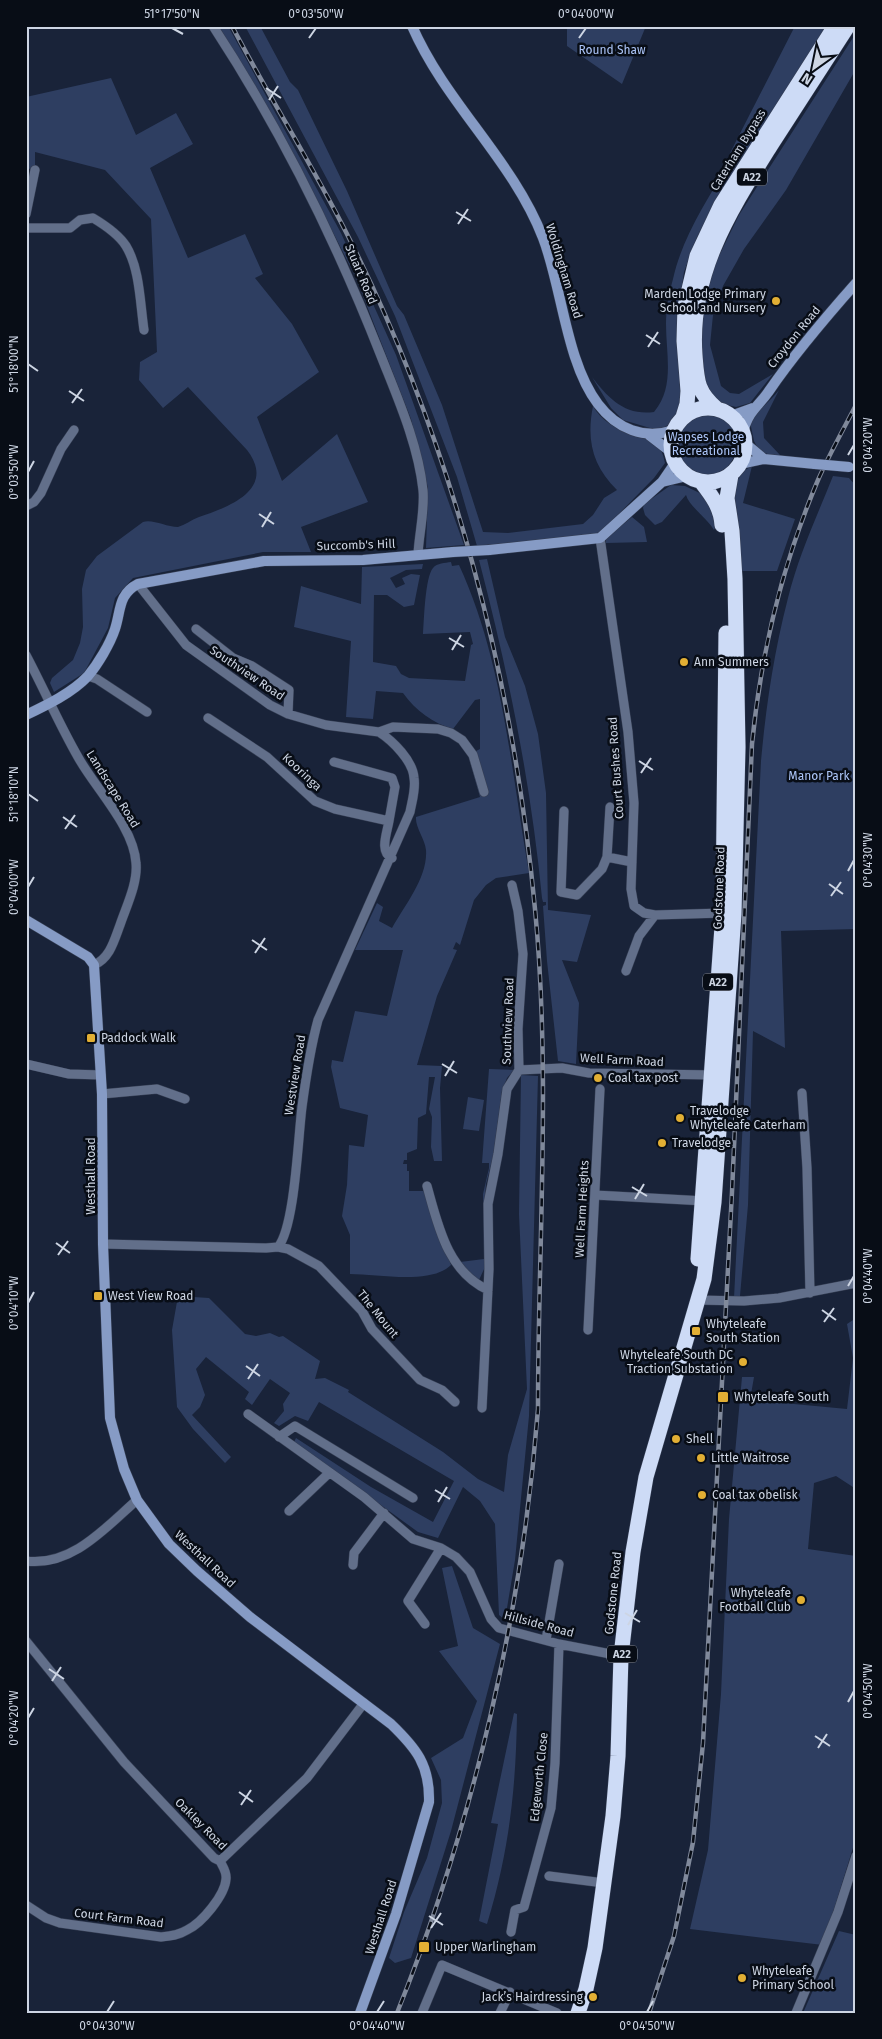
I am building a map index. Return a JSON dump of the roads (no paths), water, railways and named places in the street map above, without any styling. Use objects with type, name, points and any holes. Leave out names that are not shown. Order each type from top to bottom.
[{"type":"highway","name":"Caterham Bypass","points":[[678,424],[687,404],[688,391],[684,341],[685,306],[696,256],[721,205],[835,26]]},
{"type":"highway","name":"Caterham Bypass","points":[[724,412],[706,399],[699,388],[694,342],[700,284],[710,253],[727,217],[848,26]]},
{"type":"highway","points":[[697,410],[724,412],[744,438],[735,469],[719,481],[702,483],[688,476],[673,458],[678,424],[697,410]]},
{"type":"highway","name":"Godstone Road","points":[[578,2013],[586,1989],[595,1948],[604,1883],[617,1766],[621,1656],[633,1552],[646,1477],[697,1300],[709,1202],[718,1075],[734,914],[731,802],[730,579],[732,531],[727,498],[735,469]]},
{"type":"highway","name":"Godstone Road","points":[[702,483],[720,511],[730,579]]},
{"type":"highway","name":"Godstone Road","points":[[718,1075],[723,913],[731,802]]},
{"type":"street","name":"Stuart Road","points":[[214,26],[327,227],[357,294],[407,423],[423,490],[418,554]]},
{"type":"street","name":"Woldingham Road","points":[[412,26],[440,80],[512,178],[530,209],[551,261],[580,369],[597,403],[611,418],[624,426],[648,435],[673,458]]},
{"type":"street","points":[[26,214],[35,170]]},
{"type":"street","points":[[26,228],[70,228],[80,220],[93,218],[100,222],[125,245],[136,273],[144,330]]},
{"type":"street","name":"Croydon Road","points":[[744,438],[747,418],[754,407],[856,283]]},
{"type":"street","name":"Croydon Road","points":[[724,412],[754,407]]},
{"type":"street","points":[[648,435],[659,435],[678,424]]},
{"type":"street","points":[[26,506],[34,502],[41,493],[61,449],[74,431]]},
{"type":"street","points":[[744,438],[764,460]]},
{"type":"street","points":[[600,538],[662,482],[673,458]]},
{"type":"street","points":[[735,469],[764,460],[853,467]]},
{"type":"street","points":[[662,482],[688,476]]},
{"type":"street","name":"Succomb's Hill","points":[[138,584],[264,561],[363,560],[418,554],[489,550],[600,538]]},
{"type":"street","name":"Court Bushes Road","points":[[600,538],[628,732],[634,803],[631,889],[634,906],[644,913],[655,915],[723,913]]},
{"type":"street","points":[[26,715],[49,704],[88,676],[115,629],[121,600],[131,588],[138,584]]},
{"type":"street","name":"Southview Road","points":[[138,584],[186,645],[251,692],[288,714],[326,725],[380,732],[393,727],[438,729],[452,734],[462,740],[473,755],[484,792]]},
{"type":"street","points":[[196,630],[233,658],[252,666],[289,690],[288,714]]},
{"type":"street","name":"Landscape Road","points":[[26,655],[49,704],[91,778],[119,818],[130,841],[136,863],[132,887],[110,950],[103,961],[94,965]]},
{"type":"street","points":[[88,676],[97,679],[147,712]]},
{"type":"street","name":"Kooringa","points":[[208,718],[267,757],[315,801],[335,809],[389,821]]},
{"type":"street","name":"Westview Road","points":[[278,1247],[282,1242],[287,1226],[309,1058],[318,1020],[359,932],[375,889],[392,858],[410,812],[414,776],[407,760],[388,738],[380,732]]},
{"type":"street","points":[[334,762],[392,778],[395,786],[384,851],[386,856],[392,858]]},
{"type":"street","points":[[564,810],[561,892],[577,895],[602,870],[607,857],[610,807]]},
{"type":"street","points":[[607,857],[632,862]]},
{"type":"street","name":"Southview Road","points":[[482,1408],[488,1290],[488,1204],[498,1154],[507,1089],[519,1070],[518,1029],[523,954],[518,912],[512,885]]},
{"type":"street","points":[[626,971],[640,936],[655,915]]},
{"type":"street","points":[[26,920],[88,957],[94,965]]},
{"type":"street","name":"Westhall Road","points":[[94,965],[102,1094],[103,1244],[110,1418],[124,1469],[137,1500],[169,1544],[250,1617],[391,1724],[410,1742],[424,1763],[430,1783],[429,1802],[396,1914],[360,2013]]},
{"type":"street","points":[[26,1064],[69,1074],[101,1075]]},
{"type":"street","name":"Well Farm Road","points":[[519,1070],[562,1068],[589,1073],[718,1075]]},
{"type":"street","points":[[102,1094],[157,1089],[185,1099]]},
{"type":"street","name":"Well Farm Heights","points":[[588,1330],[600,1089]]},
{"type":"street","points":[[802,1093],[807,1168],[810,1293]]},
{"type":"street","points":[[427,1186],[445,1243],[457,1265],[474,1284],[488,1290]]},
{"type":"street","points":[[595,1195],[709,1202]]},
{"type":"street","points":[[103,1244],[278,1247]]},
{"type":"street","name":"The Mount","points":[[278,1247],[288,1249],[319,1266],[362,1311],[372,1329],[420,1380],[442,1390],[455,1402]]},
{"type":"street","points":[[697,1300],[744,1301],[810,1293],[856,1283]]},
{"type":"street","name":"Hillside Road","points":[[248,1414],[384,1513],[413,1539],[441,1548],[456,1557],[470,1572],[494,1624],[499,1628],[559,1644],[621,1656]]},
{"type":"street","points":[[279,1437],[295,1426],[413,1498]]},
{"type":"street","points":[[288,1511],[329,1473]]},
{"type":"street","points":[[26,1561],[49,1560],[79,1548],[100,1536],[137,1500]]},
{"type":"street","points":[[353,1565],[354,1553],[384,1513]]},
{"type":"street","points":[[425,1624],[408,1601],[441,1548]]},
{"type":"street","points":[[546,1640],[559,1564]]},
{"type":"street","name":"Oakley Road","points":[[26,1641],[124,1762],[214,1858],[220,1861],[307,1778],[364,1703]]},
{"type":"street","name":"Edgeworth Close","points":[[511,1932],[515,1910],[524,1907],[551,1808],[555,1763],[559,1644]]},
{"type":"street","points":[[796,2013],[838,1912],[856,1856]]},
{"type":"street","name":"Court Farm Road","points":[[26,1905],[60,1923],[161,1937],[177,1935],[197,1924],[208,1913],[222,1891],[226,1880],[225,1871],[220,1861]]},
{"type":"street","points":[[549,1876],[604,1883]]},
{"type":"street","points":[[422,2013],[442,1965],[557,2013]]},
{"type":"street","points":[[500,2013],[510,1992]]},
{"type":"railway","points":[[232,26],[348,236],[385,315],[418,396],[448,479],[473,564],[494,649],[525,822],[535,909],[540,971],[543,1096],[538,1409],[531,1486],[507,1640],[471,1792],[425,1940],[397,2013]]},
{"type":"railway","points":[[649,2013],[674,1936],[693,1842],[703,1743],[732,1192],[752,744],[756,710],[767,642],[794,544],[818,480],[856,405]]},
{"type":"place","name":"Marden Lodge Primary School and Nursery","points":[[776,301]]},
{"type":"place","name":"Ann Summers","points":[[684,662]]},
{"type":"place","name":"Paddock Walk","points":[[91,1038]]},
{"type":"place","name":"Coal tax post","points":[[598,1078]]},
{"type":"place","name":"Travelodge Whyteleafe Caterham","points":[[680,1118]]},
{"type":"place","name":"Travelodge","points":[[662,1143]]},
{"type":"place","name":"West View Road","points":[[98,1296]]},
{"type":"place","name":"Whyteleafe South Station","points":[[696,1331]]},
{"type":"place","name":"Whyteleafe South DC Traction Substation","points":[[743,1362]]},
{"type":"place","name":"Whyteleafe South","points":[[723,1397]]},
{"type":"place","name":"Shell","points":[[676,1439]]},
{"type":"place","name":"Little Waitrose","points":[[701,1458]]},
{"type":"place","name":"Coal tax obelisk","points":[[702,1495]]},
{"type":"place","name":"Whyteleafe Football Club","points":[[801,1600]]},
{"type":"place","name":"Upper Warlingham","points":[[424,1947]]},
{"type":"place","name":"Whyteleafe Primary School","points":[[742,1978]]},
{"type":"place","name":"Jack’s Hairdressing","points":[[593,1997]]},
{"type":"park label","name":"Round Shaw","points":[[612,50]]},
{"type":"park label","name":"Wapses Lodge Recreational","points":[[706,444]]},
{"type":"park label","name":"Manor Park","points":[[819,776]]}]
